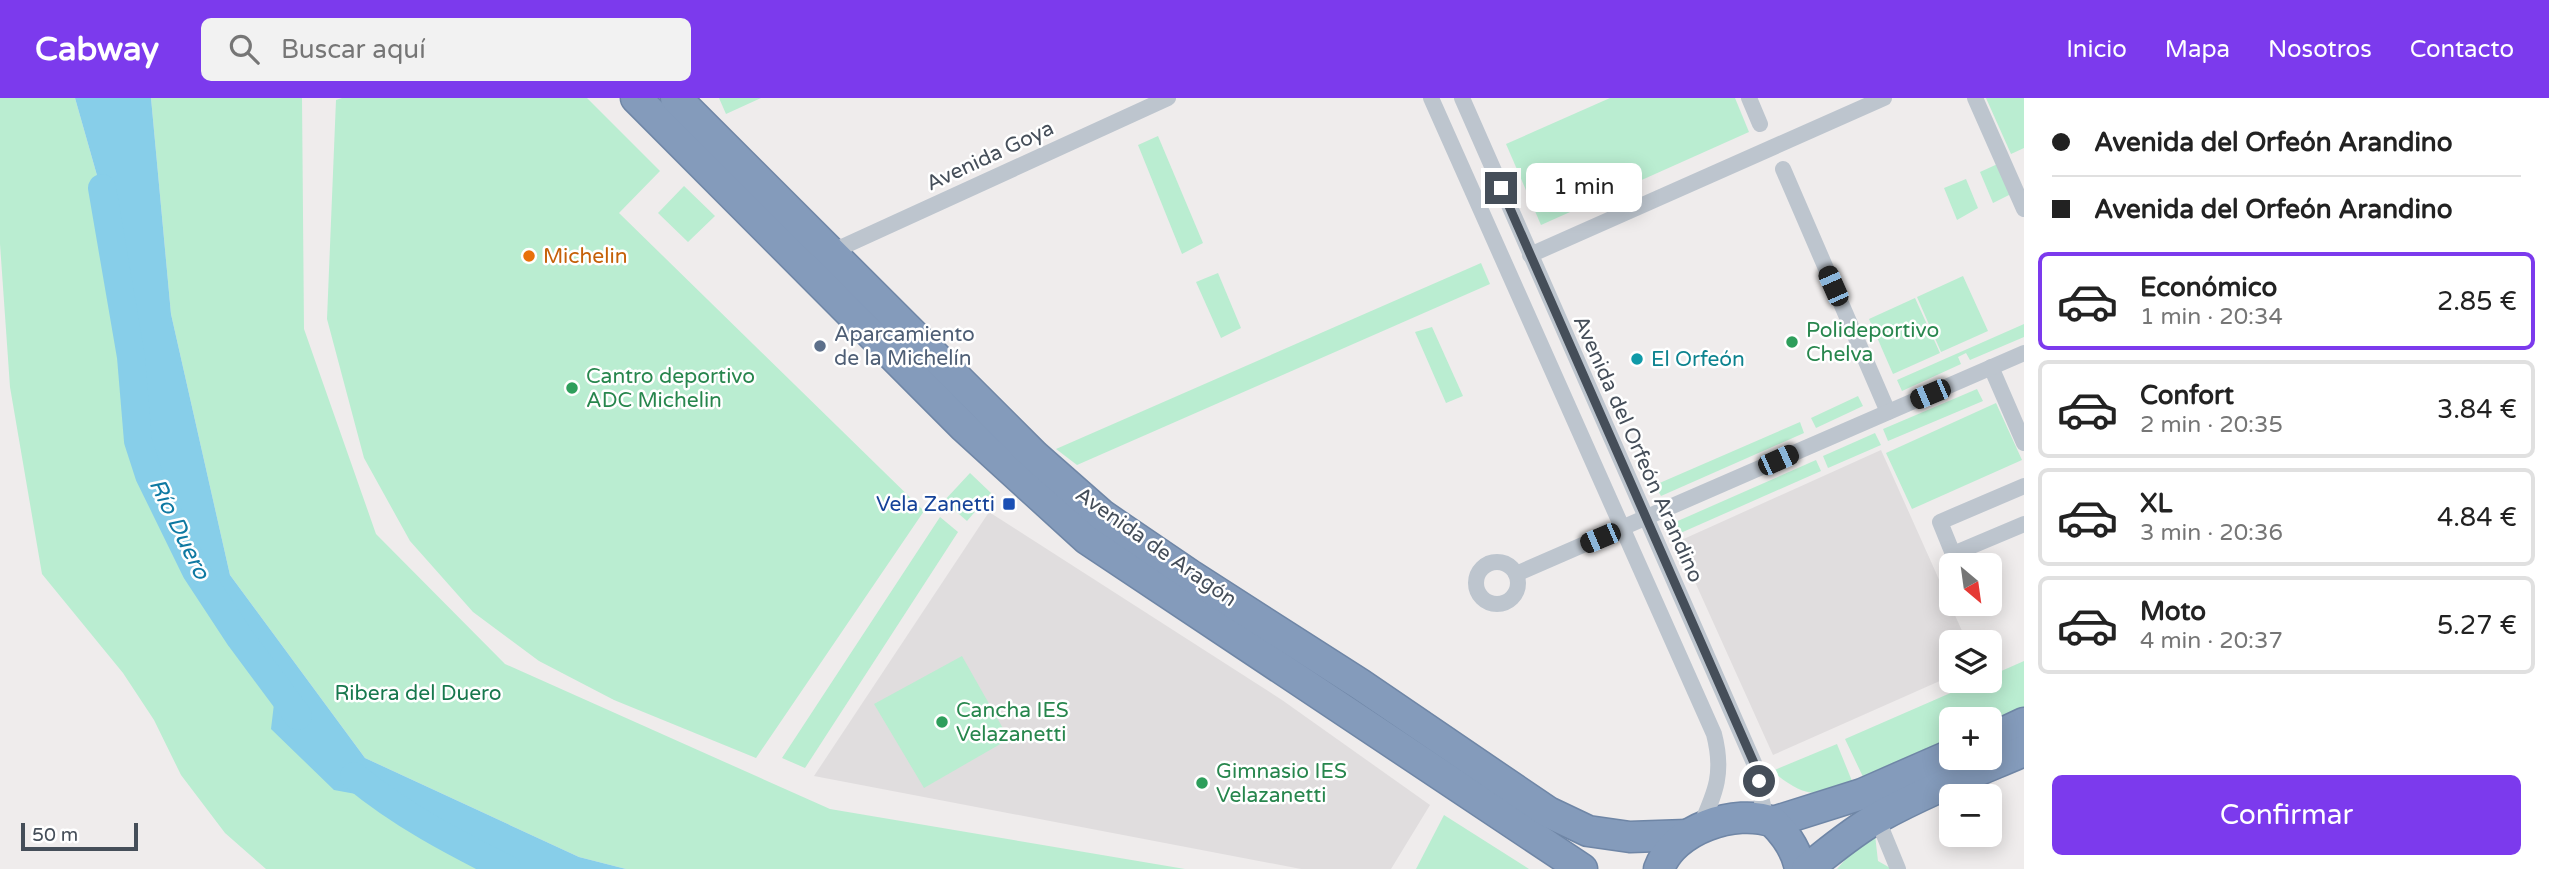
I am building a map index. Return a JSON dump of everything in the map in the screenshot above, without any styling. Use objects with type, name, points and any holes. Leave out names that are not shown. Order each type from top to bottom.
[{"type":"highway","name":"Avenida de Aragón","points":[[636,98],[964,427],[1087,538],[1582,869]]},
{"type":"highway","name":"Avenida de Aragón","points":[[676,98],[1035,456],[1102,515],[1360,684],[1548,812],[1588,831],[1630,837],[1693,831],[1746,818],[1770,821],[1862,794],[1939,760]]},
{"type":"highway","points":[[2002,733],[2024,723]]},
{"type":"highway","points":[[1807,869],[1843,840],[1876,819],[1931,791],[2024,751]]},
{"type":"highway","points":[[1770,821],[1788,840],[1800,869]]},
{"type":"highway","points":[[1659,869],[1665,856],[1693,831]]},
{"type":"street","name":"Avenida Goya","points":[[829,253],[1168,98]]},
{"type":"street","points":[[1431,98],[1716,741],[1720,765],[1715,791],[1693,831]]},
{"type":"street","name":"Avenida del Orfeón Arandino","points":[[1462,98],[1755,766],[1770,821]]},
{"type":"street","points":[[1749,98],[1760,124]]},
{"type":"street","points":[[1530,255],[1884,98]]},
{"type":"street","points":[[1975,98],[2024,208]]},
{"type":"street","points":[[1783,169],[1888,412]]},
{"type":"street","points":[[743,204],[757,202],[829,253]]},
{"type":"street","points":[[1516,574],[2024,352]]},
{"type":"street","points":[[1991,367],[2024,443]]},
{"type":"street","points":[[2024,486],[1940,522],[1953,554],[2024,524]]},
{"type":"street","points":[[1882,830],[1898,869]]},
{"type":"shaded area","points":[[1881,450],[1939,579],[1939,616],[1955,616],[1962,630],[1939,630],[1939,681],[1773,755],[1677,542]]},
{"type":"shaded area","points":[[989,512],[1282,700],[1430,805],[1391,869],[1301,869],[814,776]]},
{"type":"green space","points":[[0,98],[75,98],[102,193],[131,357],[138,441],[149,475],[196,571],[276,687],[377,795],[416,822],[485,858],[500,869],[266,869],[225,833],[181,775],[154,720],[123,673],[42,574],[10,387],[0,244]]},
{"type":"green space","name":"Ribera del Duero","points":[[151,98],[302,98],[304,329],[376,534],[505,664],[830,809],[1185,869],[626,869],[579,857],[365,758],[230,575],[171,314]]},
{"type":"green space","name":"Cantro deportivo ADC Michelin","points":[[587,98],[660,171],[619,213],[924,511],[756,758],[614,700],[539,661],[473,612],[410,541],[364,458],[327,319],[336,100]]},
{"type":"green space","points":[[719,98],[761,98],[726,114]]},
{"type":"green space","points":[[1610,98],[1735,98],[1749,132],[1541,225],[1506,144]]},
{"type":"green space","points":[[1986,98],[2024,98],[2024,148],[2011,154]]},
{"type":"green space","points":[[1158,136],[1203,243],[1182,254],[1138,145]]},
{"type":"green space","points":[[2002,162],[2015,192],[1993,203],[1980,172]]},
{"type":"green space","points":[[1966,179],[1978,208],[1957,220],[1944,188]]},
{"type":"green space","points":[[684,186],[715,216],[688,242],[658,213]]},
{"type":"green space","points":[[1481,263],[1490,284],[1077,465],[1056,449]]},
{"type":"green space","points":[[1218,273],[1241,328],[1221,338],[1196,282]]},
{"type":"green space","points":[[1963,276],[1988,331],[1941,352],[1917,297]]},
{"type":"green space","points":[[1915,298],[1940,353],[1893,374],[1869,319]]},
{"type":"green space","points":[[2024,324],[2024,337],[1970,360],[1966,353],[1958,357],[1961,364],[1902,391],[1897,380]]},
{"type":"green space","points":[[1432,327],[1463,396],[1446,403],[1415,332]]},
{"type":"green space","points":[[1977,389],[1983,401],[1888,441],[1883,429]]},
{"type":"green space","points":[[1858,396],[1863,406],[1816,428],[1811,418]]},
{"type":"green space","points":[[1996,403],[2022,460],[1912,509],[1886,453]]},
{"type":"green space","points":[[1800,422],[1804,433],[1661,496],[1655,485]]},
{"type":"green space","points":[[1875,433],[1881,445],[1828,468],[1823,456]]},
{"type":"green space","points":[[1816,460],[1821,471],[1676,535],[1671,524]]},
{"type":"green space","points":[[970,473],[991,493],[967,521],[944,501]]},
{"type":"green space","points":[[940,517],[958,532],[805,768],[782,758]]},
{"type":"green space","name":"Cancha IES Velazanetti","points":[[962,656],[1009,739],[924,788],[874,704]]},
{"type":"green space","points":[[2024,661],[2024,711],[2002,721],[2002,707],[1939,707],[1939,748],[1865,781],[1845,739],[1950,693],[2002,693],[2002,671]]},
{"type":"green space","points":[[1837,744],[1852,781],[1840,787],[1819,793],[1801,790],[1772,771]]},
{"type":"green space","points":[[1444,815],[1529,869],[1416,869]]},
{"type":"green space","points":[[1875,835],[1878,861],[1892,869],[1837,869],[1859,844]]},
{"type":"water","points":[[75,98],[151,98],[171,314],[230,575],[365,758],[579,857],[626,869],[500,869],[485,858],[416,822],[383,799],[334,790],[271,729],[276,687],[196,571],[149,475],[138,441],[131,357],[102,193]]},
{"type":"waterway","name":"Río Duero","points":[[102,188],[131,357],[138,441],[149,475],[196,571],[240,638],[298,716]]},
{"type":"waterway","name":"Río Duero","points":[[354,776],[409,815],[507,869]]},
{"type":"place","name":"Michelin","points":[[529,256]]},
{"type":"place","name":"Polideportivo Chelva","points":[[1792,342]]},
{"type":"place","name":"Aparcamiento de la Michelín","points":[[820,346]]},
{"type":"place","name":"El Orfeón","points":[[1637,359]]},
{"type":"place","name":"Cantro deportivo ADC Michelin","points":[[572,388]]},
{"type":"place","name":"Vela Zanetti","points":[[1009,504]]},
{"type":"place","name":"Cancha IES Velazanetti","points":[[942,722]]},
{"type":"place","name":"Gimnasio IES Velazanetti","points":[[1202,783]]},
{"type":"route","points":[[1501,188],[1754,763],[1759,781]]}]
